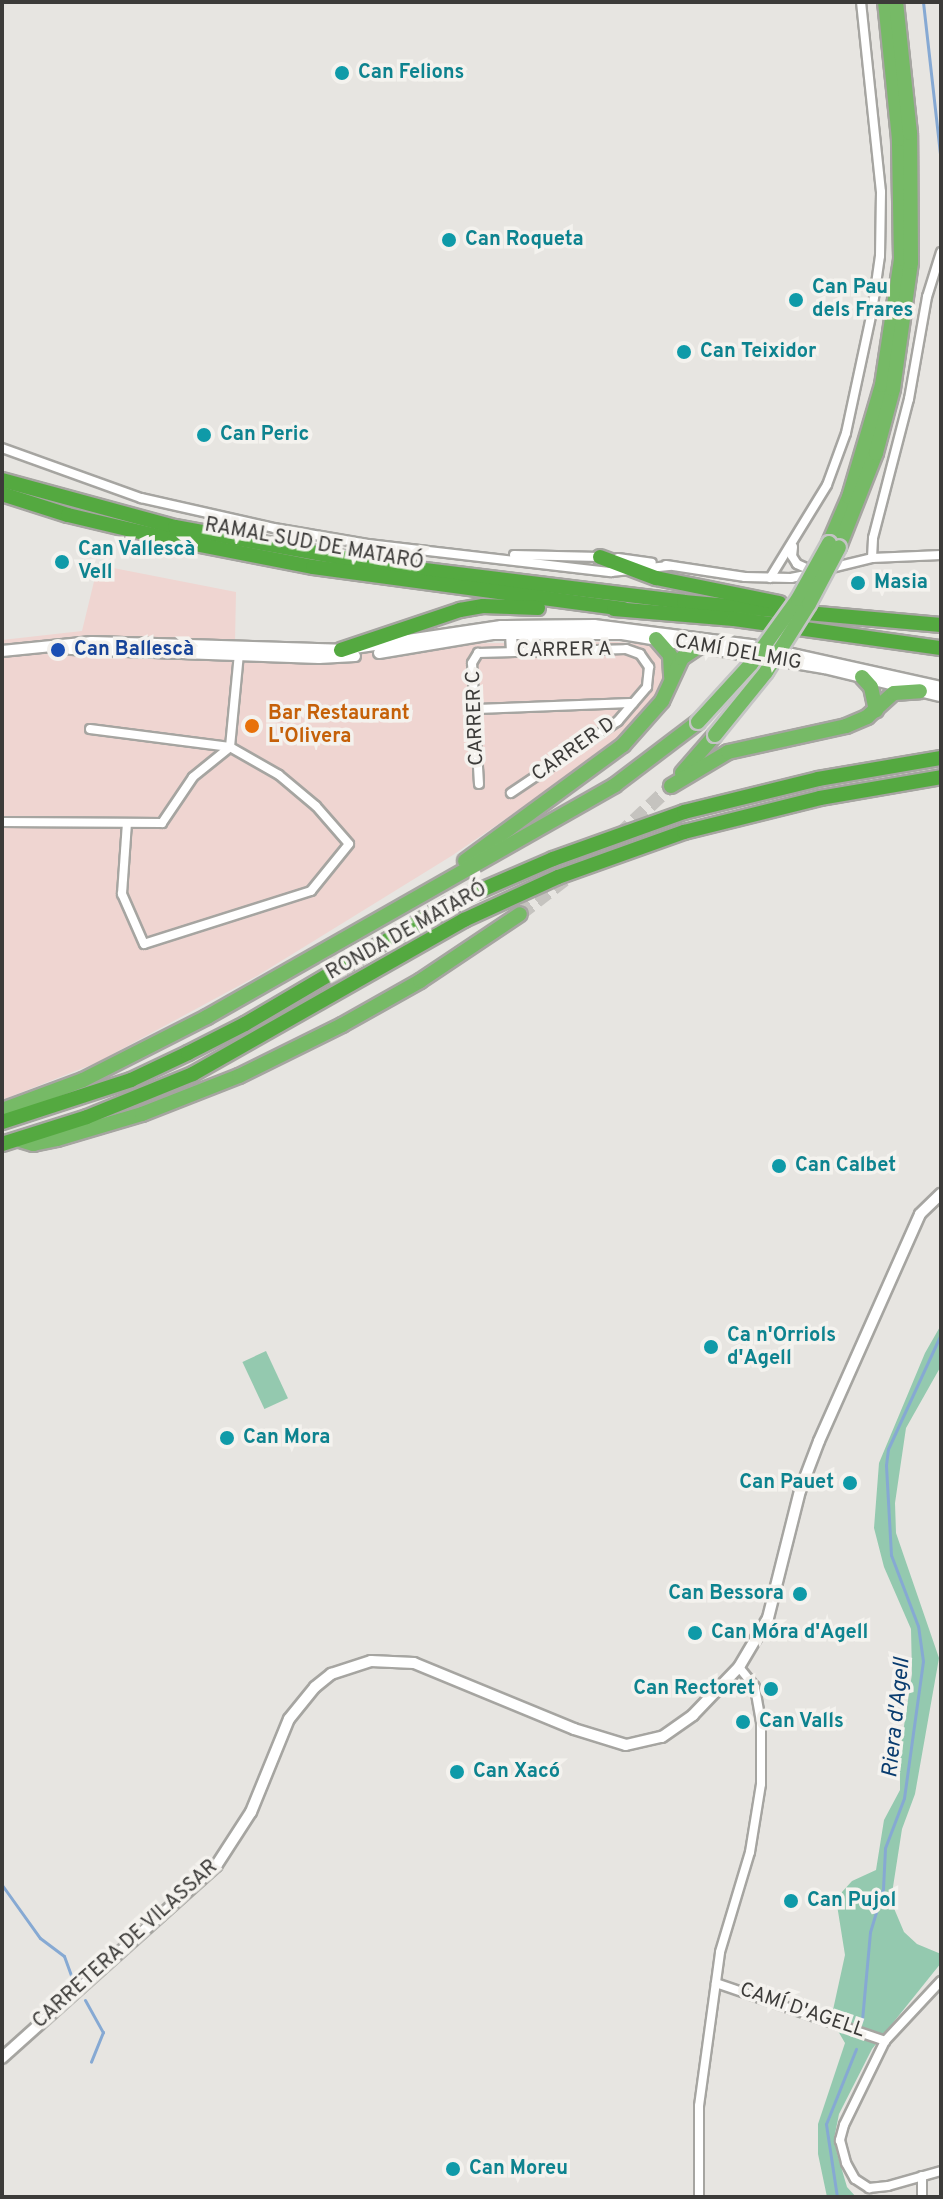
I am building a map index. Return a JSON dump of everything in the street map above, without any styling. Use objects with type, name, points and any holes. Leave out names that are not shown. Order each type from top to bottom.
[{"type":"highway","points":[[2,1110],[83,1080],[144,1052],[615,785],[698,722],[761,651],[834,545],[882,385],[901,259],[899,139],[885,2]]},
{"type":"highway","points":[[896,2],[910,133],[911,262],[889,402],[876,453],[809,604],[766,672],[671,786],[728,752],[846,726],[876,710],[894,693],[920,691]]},
{"type":"highway","points":[[2,480],[175,527],[376,564],[582,591],[941,625]]},
{"type":"highway","name":"RAMAL SUD DE MATARÓ","points":[[2,494],[68,515],[174,540],[313,567],[486,593],[623,609]]},
{"type":"highway","points":[[600,557],[668,581],[834,616]]},
{"type":"highway","points":[[341,650],[471,607],[623,609],[734,619],[941,648]]},
{"type":"highway","points":[[656,639],[670,655],[670,684]]},
{"type":"highway","points":[[420,896],[426,888],[554,799],[623,745],[649,718],[682,658],[700,646]]},
{"type":"highway","points":[[862,677],[871,687],[876,710]]},
{"type":"highway","name":"RONDA DE MATARÓ","points":[[2,1122],[131,1080],[188,1053],[245,1024],[449,904],[553,859],[684,812],[818,779],[936,758]]},
{"type":"highway","name":"RONDA DE MATARÓ","points":[[2,1144],[87,1117],[193,1074],[464,920],[558,877],[684,832],[820,798],[941,777]]},
{"type":"highway","points":[[20,1140],[33,1144],[57,1139],[142,1114],[239,1076],[315,1039],[420,981],[520,914]]},
{"type":"street","points":[[770,578],[827,485],[846,433],[864,359],[878,272],[881,192],[861,2]]},
{"type":"street","points":[[872,558],[873,538],[909,399],[927,297],[941,252]]},
{"type":"street","points":[[2,448],[141,498],[274,528],[368,544],[476,554],[611,572],[669,566]]},
{"type":"street","points":[[793,545],[792,556],[797,564],[816,572]]},
{"type":"street","points":[[476,554],[600,557],[770,578],[816,572],[872,558],[941,555]]},
{"type":"street","name":"CAMÍ DEL MIG","points":[[37,647],[239,654],[341,650],[453,632],[533,624],[609,627],[751,645],[941,687]]},
{"type":"street","name":"CAMÍ DEL MIG","points":[[532,633],[535,628],[609,627]]},
{"type":"street","name":"CAMÍ DEL MIG","points":[[453,632],[596,633],[656,639],[862,677],[941,696]]},
{"type":"street","points":[[511,633],[512,651]]},
{"type":"street","name":"CAMÍ DEL MIG","points":[[2,651],[92,642],[342,657],[511,633]]},
{"type":"street","points":[[532,633],[533,651]]},
{"type":"street","name":"CAMÍ DEL MIG","points":[[156,644],[233,650],[239,654]]},
{"type":"street","name":"CARRER A","points":[[478,653],[626,649],[640,654],[649,667],[647,687],[634,703]]},
{"type":"street","name":"CARRER C","points":[[478,653],[472,663],[479,784]]},
{"type":"street","points":[[2,822],[162,823],[193,777],[230,747],[239,654]]},
{"type":"street","points":[[475,709],[634,703]]},
{"type":"street","name":"CARRER D","points":[[511,793],[622,716],[634,703]]},
{"type":"street","points":[[618,704],[622,716]]},
{"type":"street","points":[[90,729],[230,747],[279,775],[316,806],[349,844],[311,891],[144,944],[122,894],[127,823]]},
{"type":"street","name":"CARRETERA DE VILASSAR","points":[[2,2058],[216,1866],[251,1812],[289,1719],[315,1687],[331,1674],[371,1661],[414,1663],[574,1729],[626,1745],[645,1743],[679,1727],[739,1667],[768,1618],[800,1491],[819,1441],[920,1214],[941,1194]]},
{"type":"street","points":[[699,2197],[699,2106],[716,1983],[729,1913],[750,1852],[761,1784],[761,1722],[755,1687],[739,1667]]},
{"type":"street","points":[[885,2041],[941,1981]]},
{"type":"street","name":"CAMÍ D'AGELL","points":[[716,1983],[885,2041],[844,2125],[840,2140],[846,2163],[855,2179],[869,2188],[941,2171]]},
{"type":"street","points":[[922,2176],[922,2197]]},
{"type":"shaded area","points":[[98,565],[236,592],[235,642],[300,645],[617,642],[650,645],[662,653],[667,664],[665,677],[651,702],[609,748],[453,855],[257,976],[96,1063],[2,1100],[2,640],[82,631]]},
{"type":"green space","points":[[941,1325],[941,1366],[906,1428],[895,1503],[896,1533],[939,1658],[915,1794],[902,1829],[893,1906],[904,1932],[917,1944],[941,1954],[941,1963],[872,2049],[839,2114],[834,2139],[847,2187],[856,2197],[827,2197],[818,2154],[818,2124],[845,2043],[831,2019],[845,1955],[837,1905],[842,1892],[852,1881],[876,1870],[884,1820],[900,1790],[900,1752],[912,1674],[911,1629],[884,1567],[874,1528],[879,1463],[925,1353]]},
{"type":"green space","points":[[266,1351],[288,1398],[264,1409],[242,1362]]},
{"type":"waterway","name":"Riera d'Agell","points":[[923,2],[941,163]]},
{"type":"waterway","name":"Riera d'Agell","points":[[862,2020],[870,1932],[883,1889],[885,1848],[904,1798],[923,1661],[918,1626],[891,1555],[886,1465],[888,1449],[941,1334]]},
{"type":"waterway","points":[[2,1885],[40,1938],[64,1956],[74,1983]]},
{"type":"waterway","points":[[85,2000],[103,2032],[91,2062]]},
{"type":"waterway","name":"Riera d'Agell","points":[[837,2197],[826,2124],[856,2049]]},
{"type":"tunnel","points":[[520,914],[604,849],[671,786]]},
{"type":"place","name":"Can Felions","points":[[342,73]]},
{"type":"place","name":"Can Roqueta","points":[[449,240]]},
{"type":"place","name":"Can Pau dels Frares","points":[[796,300]]},
{"type":"place","name":"Can Teixidor","points":[[684,352]]},
{"type":"place","name":"Can Peric","points":[[204,435]]},
{"type":"place","name":"Can Vallescà Vell","points":[[62,562]]},
{"type":"place","name":"Masia","points":[[858,583]]},
{"type":"place","name":"Can Ballescà","points":[[58,650]]},
{"type":"place","name":"Bar Restaurant L'Olivera","points":[[252,726]]},
{"type":"place","name":"Can Calbet","points":[[779,1166]]},
{"type":"place","name":"Ca n'Orriols d'Agell","points":[[711,1347]]},
{"type":"place","name":"Can Mora","points":[[227,1438]]},
{"type":"place","name":"Can Pauet","points":[[850,1483]]},
{"type":"place","name":"Can Bessora","points":[[800,1594]]},
{"type":"place","name":"Can Móra d'Agell","points":[[695,1633]]},
{"type":"place","name":"Can Rectoret","points":[[771,1689]]},
{"type":"place","name":"Can Valls","points":[[743,1722]]},
{"type":"place","name":"Can Xacó","points":[[457,1772]]},
{"type":"place","name":"Can Pujol","points":[[791,1901]]},
{"type":"place","name":"Can Moreu","points":[[453,2169]]}]
